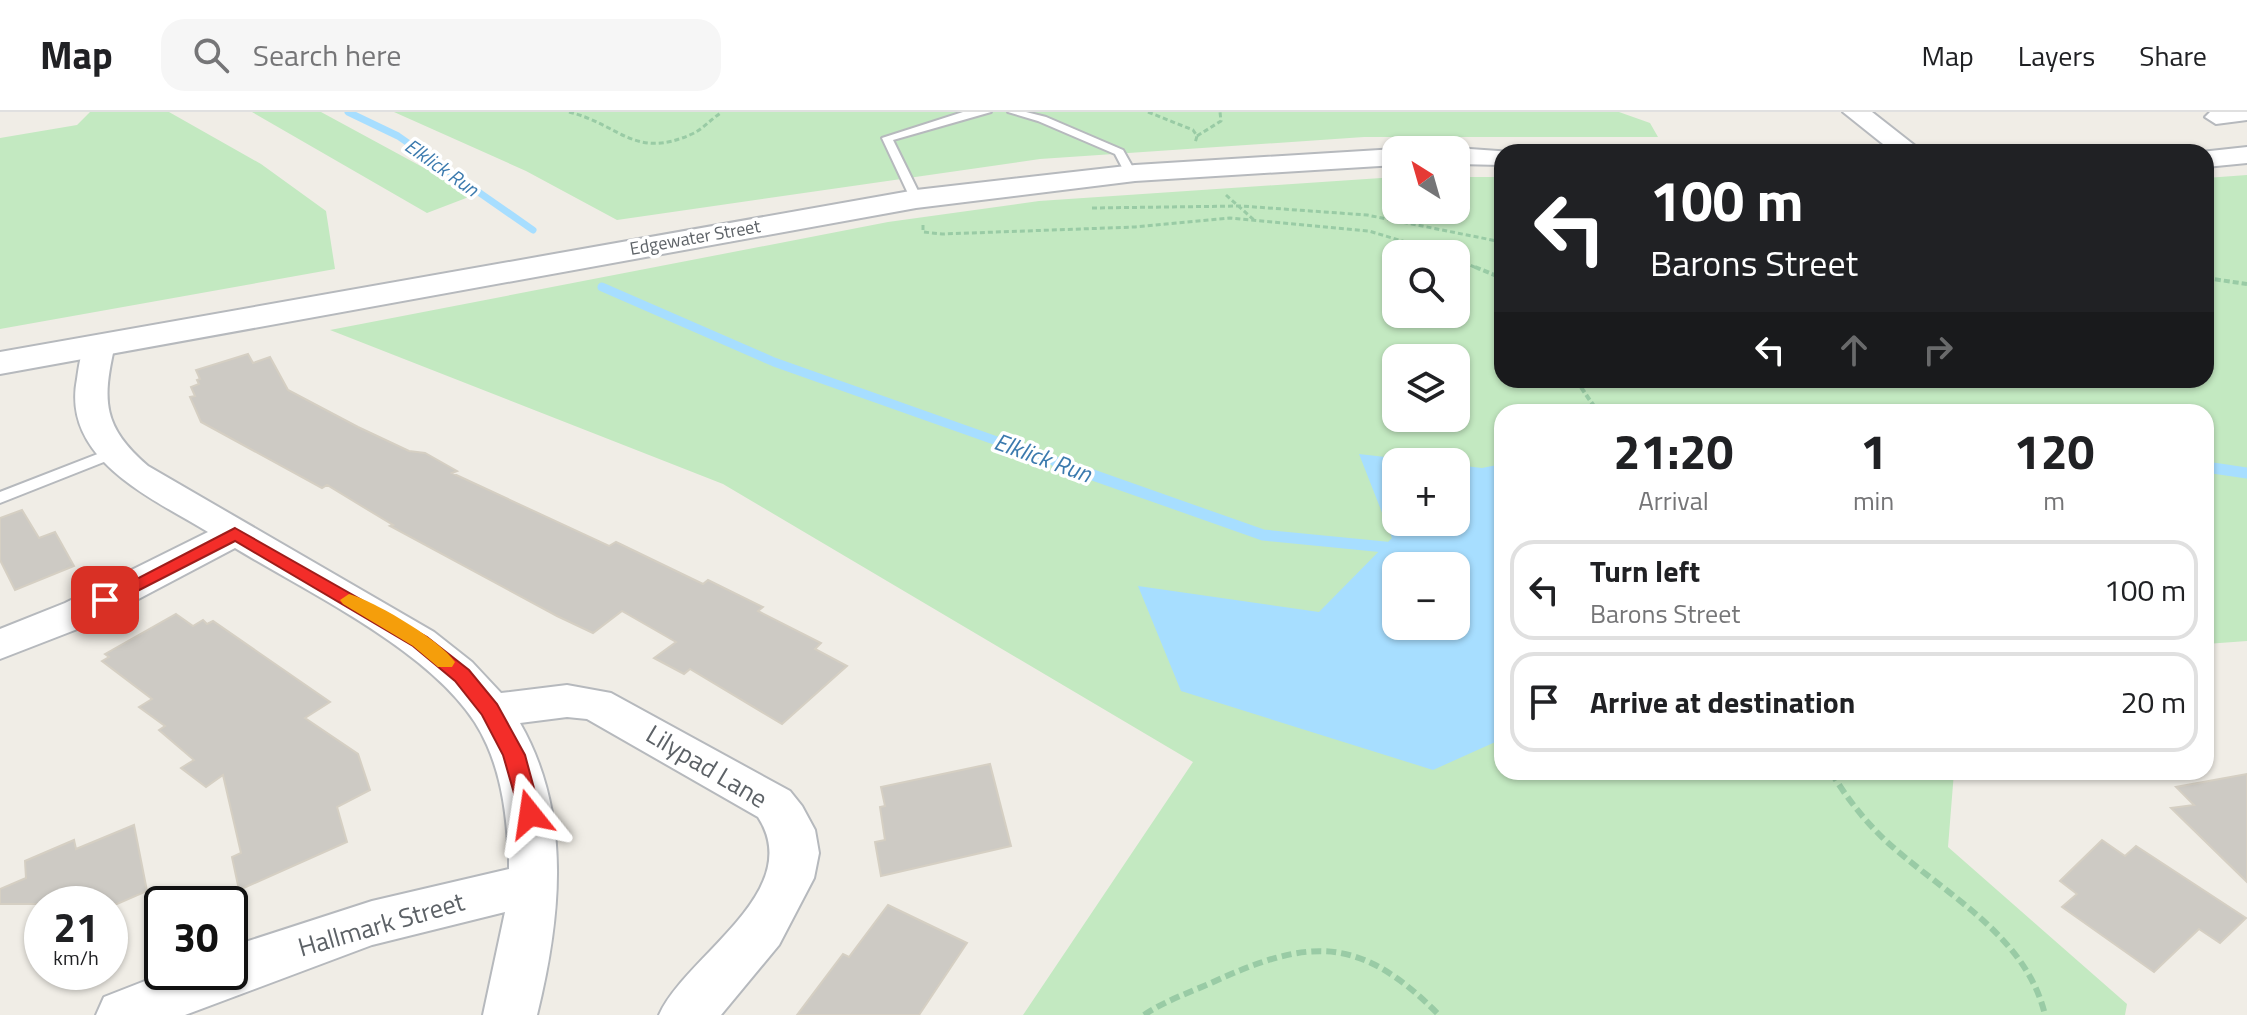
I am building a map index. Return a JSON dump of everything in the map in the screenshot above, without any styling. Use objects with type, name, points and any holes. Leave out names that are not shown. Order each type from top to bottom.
[{"type":"street","points":[[1856,112],[1899,144]]},
{"type":"street","points":[[2216,117],[2247,113]]},
{"type":"street","points":[[2214,158],[2247,155]]},
{"type":"street","points":[[1470,156],[1494,157]]},
{"type":"street","name":"Edgewater Street","points":[[0,363],[1130,173],[1382,158]]},
{"type":"street","points":[[100,344],[89,386],[90,414],[113,453],[136,473],[420,642],[462,676],[490,710],[514,755],[530,814],[534,884],[524,965],[510,1015]]},
{"type":"street","points":[[0,645],[79,613],[235,533]]},
{"type":"street","name":"Lilypad Lane","points":[[490,710],[567,701],[596,704],[774,804],[791,829],[796,858],[786,892],[686,1015]]},
{"type":"street","name":"Hallmark Street","points":[[248,965],[372,923],[534,884]]},
{"type":"street","name":"Hallmark Street","points":[[123,1015],[185,990]]},
{"type":"lane","points":[[923,210],[887,138],[963,115],[986,112]]},
{"type":"lane","points":[[1013,112],[1042,119],[1119,152],[1130,173]]},
{"type":"lane","points":[[0,498],[113,453]]},
{"type":"path","points":[[569,112],[597,118],[627,141],[643,147],[688,136],[722,112]]},
{"type":"path","points":[[1148,112],[1185,126],[1197,136],[1221,121],[1220,112]]},
{"type":"path","points":[[1236,206],[1254,221]]},
{"type":"path","points":[[1082,207],[1236,206],[1367,215],[1494,240]]},
{"type":"path","points":[[1216,218],[1229,207]]},
{"type":"path","points":[[923,210],[923,232],[942,234],[1135,227],[1216,218],[1369,231],[1399,240]]},
{"type":"path","points":[[1470,265],[1494,275]]},
{"type":"path","points":[[2214,279],[2247,284]]},
{"type":"path","points":[[1836,780],[1843,793],[1884,839],[2016,954],[2044,998],[2045,1015]]},
{"type":"path","points":[[1144,1015],[1236,971],[1300,950],[1343,952],[1379,969],[1424,999],[1439,1015]]},
{"type":"green space","points":[[90,112],[169,112],[261,164],[326,211],[335,269],[0,329],[0,138],[77,125]]},
{"type":"green space","points":[[252,112],[321,112],[474,195],[427,213]]},
{"type":"green space","points":[[394,112],[1619,112],[1650,123],[1658,137],[1382,136],[1040,159],[617,220],[526,171]]},
{"type":"green space","points":[[2247,175],[2247,641],[2214,643],[2214,404],[1494,404],[1494,780],[1953,780],[1948,847],[2127,1004],[2125,1015],[1023,1015],[1193,762],[723,484],[330,330],[888,222],[1039,201],[1382,178],[1382,224],[1470,224],[1470,177],[1494,177],[1494,388],[2214,388],[2214,177]]},
{"type":"water","points":[[1359,454],[1382,457],[1382,513]]},
{"type":"water","points":[[1494,466],[1494,743],[1433,770],[1181,691],[1138,586],[1319,612],[1391,536],[1470,536],[1470,467]]},
{"type":"building","points":[[248,354],[253,363],[270,357],[288,390],[358,427],[409,451],[425,453],[457,471],[452,473],[609,546],[616,542],[703,584],[708,580],[763,607],[758,611],[821,643],[815,649],[847,666],[782,724],[690,669],[684,674],[654,658],[676,642],[622,611],[593,633],[557,616],[390,526],[393,525],[327,485],[322,488],[201,422],[190,397],[195,396],[191,387],[199,384],[196,370]]},
{"type":"building","points":[[22,510],[39,538],[55,532],[74,566],[15,590],[0,560],[0,518]]},
{"type":"building","points":[[176,614],[193,626],[203,620],[207,624],[213,621],[330,702],[305,718],[358,754],[370,790],[337,807],[347,842],[248,886],[238,886],[232,857],[241,853],[223,775],[206,787],[181,768],[194,760],[159,730],[165,726],[139,707],[152,699],[102,661],[109,657],[105,654]]},
{"type":"building","points":[[990,764],[1011,846],[881,876],[875,842],[885,840],[880,807],[885,806],[881,787]]},
{"type":"building","points":[[2247,774],[2247,882],[2171,808],[2194,805],[2176,787]]},
{"type":"building","points":[[134,825],[146,886],[144,892],[128,899],[128,886],[24,886],[24,904],[0,904],[0,889],[26,878],[25,861],[74,840],[76,849]]},
{"type":"building","points":[[2102,840],[2125,856],[2136,846],[2246,918],[2220,943],[2199,929],[2154,972],[2062,907],[2077,894],[2060,881]]},
{"type":"building","points":[[888,905],[967,943],[919,1015],[797,1015],[843,954],[849,957]]},
{"type":"waterway","name":"Elklick Run","points":[[348,112],[398,136],[533,230]]},
{"type":"waterway","name":"Elklick Run","points":[[602,287],[774,362],[1062,464]]},
{"type":"waterway","name":"Elklick Run","points":[[1056,462],[1263,535],[1395,548]]},
{"type":"waterway","name":"Elklick Run","points":[[2214,468],[2247,473]]},
{"type":"slow traffic","points":[[349,600],[420,642],[445,662]]},
{"type":"route","points":[[105,600],[235,533],[420,642],[462,676],[490,710],[514,755],[530,814]]}]
